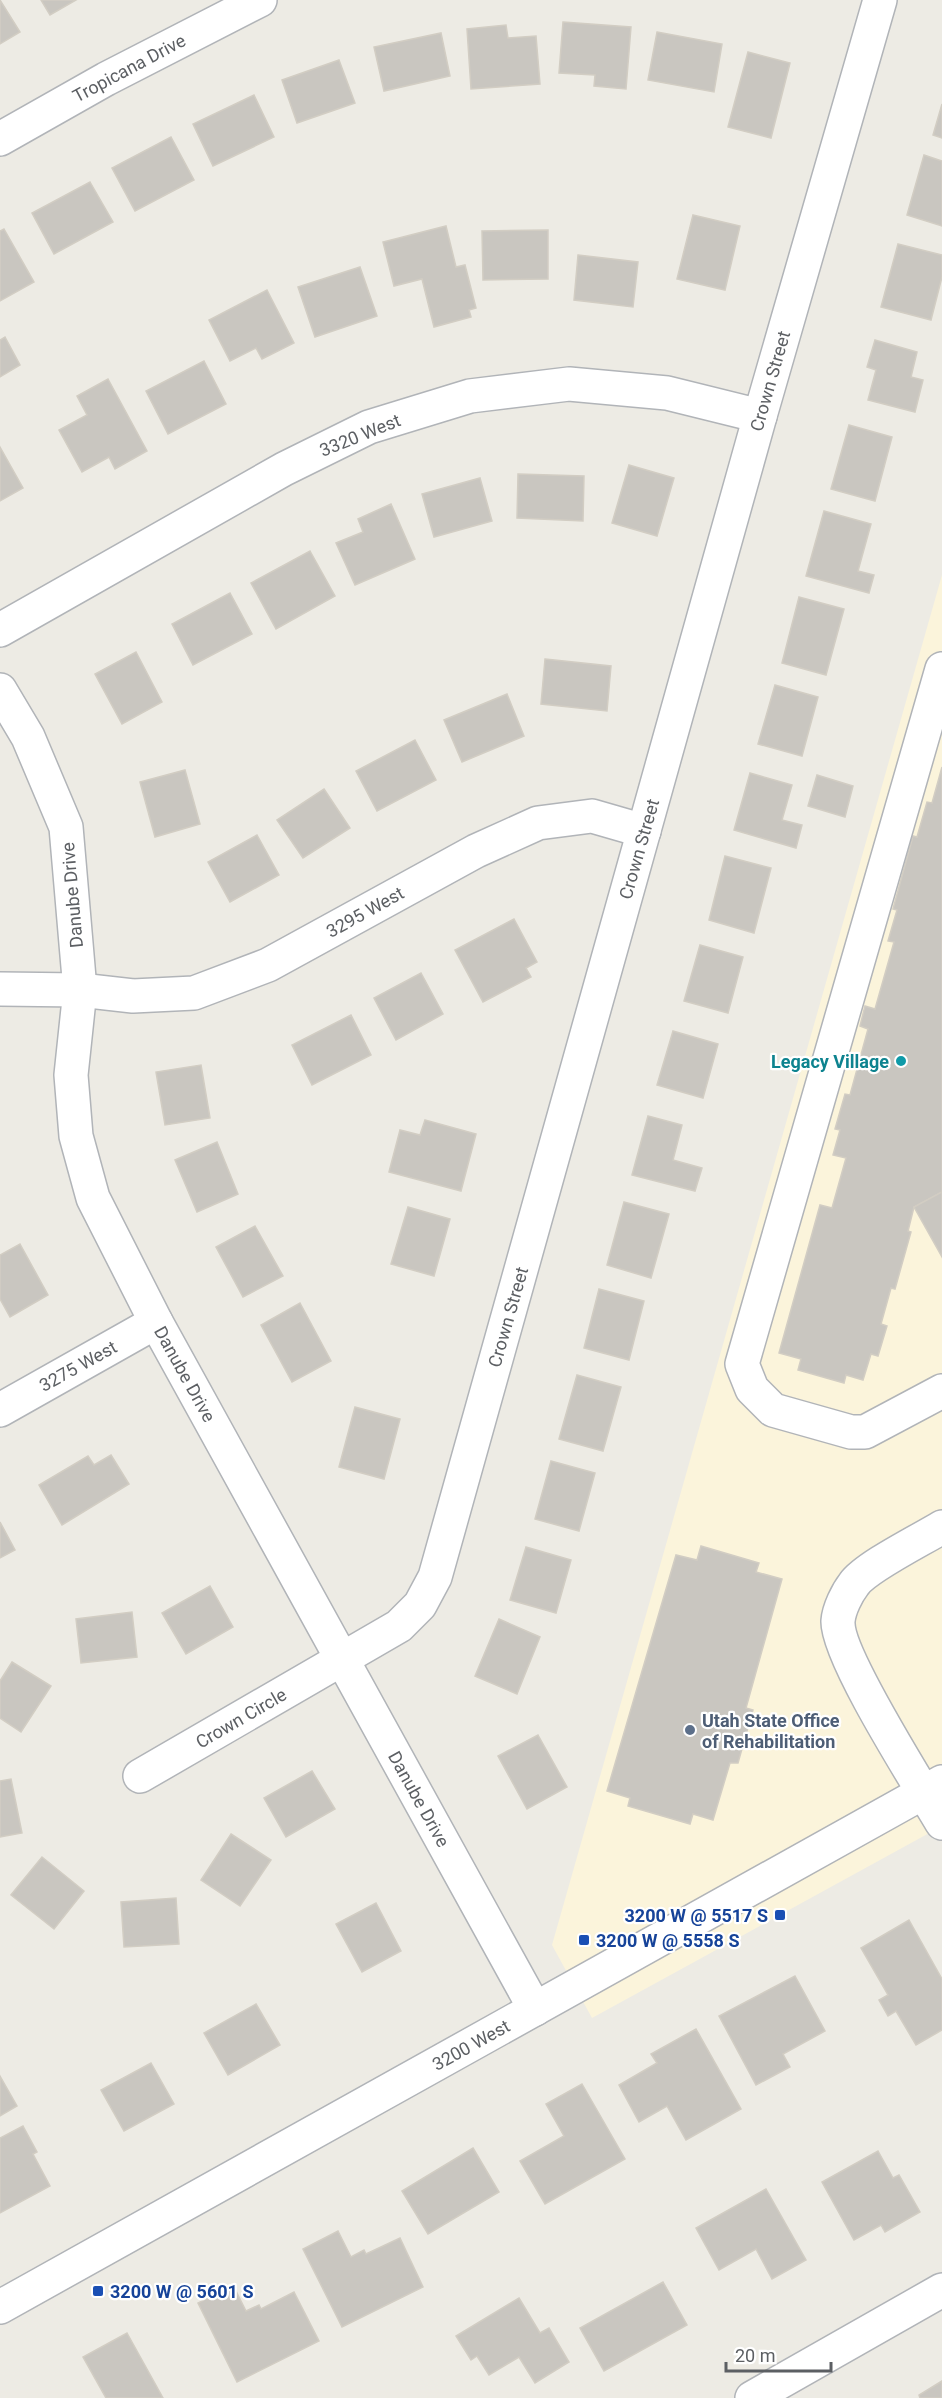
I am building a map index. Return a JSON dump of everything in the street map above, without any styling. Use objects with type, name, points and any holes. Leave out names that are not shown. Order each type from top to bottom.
[{"type":"street","name":"Tropicana Drive","points":[[0,139],[106,79],[260,0]]},
{"type":"street","name":"Crown Street","points":[[343,1660],[399,1626],[420,1605],[435,1577],[760,416],[870,3]]},
{"type":"street","name":"3320 West","points":[[0,630],[284,469],[369,427],[470,396],[569,384],[667,393],[760,416]]},
{"type":"street","points":[[942,669],[742,1364],[752,1389],[773,1410],[851,1432],[865,1432],[942,1392]]},
{"type":"street","name":"Danube Drive","points":[[0,690],[28,737],[66,827],[80,990],[71,1075],[76,1136],[93,1198],[156,1322],[535,2009]]},
{"type":"street","name":"3295 West","points":[[0,989],[80,990],[133,996],[194,993],[268,965],[476,851],[538,823],[592,816],[644,831]]},
{"type":"street","name":"3275 West","points":[[0,1410],[156,1322]]},
{"type":"street","points":[[942,1527],[869,1570],[854,1583],[843,1603],[838,1621],[840,1640],[870,1700],[933,1787],[942,1823]]},
{"type":"street","name":"Crown Circle","points":[[140,1776],[343,1660]]},
{"type":"street","name":"3200 West","points":[[0,2307],[933,1787]]},
{"type":"street","points":[[752,2398],[942,2290]]},
{"type":"shaded area","points":[[942,575],[942,1826],[592,2018],[552,1945]]},
{"type":"building","points":[[0,0],[20,32],[0,44]]},
{"type":"building","points":[[41,0],[76,0],[50,15]]},
{"type":"building","points":[[563,22],[631,27],[626,89],[594,86],[595,75],[559,73]]},
{"type":"building","points":[[506,25],[508,38],[536,36],[540,84],[471,89],[467,29]]},
{"type":"building","points":[[657,32],[722,44],[714,92],[648,80]]},
{"type":"building","points":[[441,33],[450,76],[384,91],[374,47]]},
{"type":"building","points":[[748,52],[790,63],[771,138],[728,127]]},
{"type":"building","points":[[339,60],[355,103],[297,123],[282,80]]},
{"type":"building","points":[[254,95],[274,137],[213,166],[193,124]]},
{"type":"building","points":[[942,104],[942,138],[933,135]]},
{"type":"building","points":[[171,137],[194,180],[135,211],[112,168]]},
{"type":"building","points":[[924,155],[942,161],[942,226],[907,215]]},
{"type":"building","points":[[90,182],[113,222],[54,254],[32,213]]},
{"type":"building","points":[[693,215],[740,226],[725,290],[677,279]]},
{"type":"building","points":[[446,226],[456,267],[465,265],[476,308],[469,310],[471,317],[434,327],[422,279],[394,286],[383,242]]},
{"type":"building","points":[[4,229],[34,282],[0,301],[0,231]]},
{"type":"building","points":[[548,230],[548,279],[483,280],[482,231]]},
{"type":"building","points":[[898,244],[942,255],[942,277],[931,320],[881,307]]},
{"type":"building","points":[[578,255],[638,262],[633,307],[574,300]]},
{"type":"building","points":[[360,267],[377,316],[315,337],[298,287]]},
{"type":"building","points":[[267,290],[294,343],[262,359],[256,348],[230,361],[209,320]]},
{"type":"building","points":[[5,337],[20,365],[0,377],[0,340]]},
{"type":"building","points":[[875,340],[917,352],[911,377],[923,380],[915,412],[868,400],[876,370],[867,367]]},
{"type":"building","points":[[204,361],[226,404],[168,434],[146,391]]},
{"type":"building","points":[[108,379],[147,451],[115,469],[109,457],[82,472],[59,430],[87,415],[77,396]]},
{"type":"building","points":[[849,425],[892,437],[875,501],[831,489]]},
{"type":"building","points":[[0,447],[23,488],[0,501]]},
{"type":"building","points":[[629,465],[674,478],[657,536],[612,523]]},
{"type":"building","points":[[518,474],[584,476],[583,521],[517,518]]},
{"type":"building","points":[[480,478],[492,521],[434,537],[422,494]]},
{"type":"building","points":[[391,504],[415,559],[355,585],[336,543],[363,532],[358,519]]},
{"type":"building","points":[[824,511],[871,524],[858,571],[874,575],[869,593],[806,576]]},
{"type":"building","points":[[310,551],[335,596],[276,629],[251,583]]},
{"type":"building","points":[[230,593],[252,634],[193,665],[172,624]]},
{"type":"building","points":[[799,597],[844,609],[826,675],[782,663]]},
{"type":"building","points":[[136,652],[162,702],[122,724],[95,674]]},
{"type":"building","points":[[545,659],[611,666],[607,711],[541,704]]},
{"type":"building","points":[[775,685],[818,697],[802,756],[758,744]]},
{"type":"building","points":[[507,694],[524,736],[462,762],[444,720]]},
{"type":"building","points":[[415,740],[436,780],[377,811],[356,771]]},
{"type":"building","name":"Legacy Village","points":[[942,767],[942,1192],[914,1207],[908,1231],[911,1232],[895,1289],[891,1288],[881,1324],[887,1326],[878,1356],[871,1354],[863,1380],[846,1375],[844,1383],[798,1370],[801,1359],[779,1353],[820,1205],[832,1208],[846,1158],[833,1155],[840,1130],[835,1129],[845,1094],[850,1095],[868,1029],[860,1026],[865,1006],[875,1009],[894,942],[888,941],[897,910],[893,909],[913,836],[917,837],[927,802],[932,803]]},
{"type":"building","points":[[185,770],[200,824],[155,837],[140,782]]},
{"type":"building","points":[[750,773],[792,785],[782,820],[802,825],[796,848],[734,830]]},
{"type":"building","points":[[817,775],[853,786],[845,817],[808,806]]},
{"type":"building","points":[[324,789],[350,828],[303,858],[277,820]]},
{"type":"building","points":[[257,835],[279,875],[230,902],[208,862]]},
{"type":"building","points":[[725,856],[771,868],[754,933],[709,920]]},
{"type":"building","points":[[514,919],[537,962],[526,968],[531,977],[483,1002],[455,950]]},
{"type":"building","points":[[700,945],[743,957],[728,1013],[684,1001]]},
{"type":"building","points":[[421,973],[443,1014],[396,1040],[374,998]]},
{"type":"building","points":[[351,1015],[371,1055],[312,1085],[292,1045]]},
{"type":"building","points":[[673,1031],[718,1044],[703,1098],[657,1085]]},
{"type":"building","points":[[201,1065],[210,1118],[165,1125],[156,1072]]},
{"type":"building","points":[[648,1116],[682,1125],[673,1160],[702,1168],[695,1191],[632,1175]]},
{"type":"building","points":[[425,1120],[476,1134],[461,1191],[389,1172],[400,1130],[420,1135]]},
{"type":"building","points":[[217,1142],[238,1194],[197,1212],[175,1160]]},
{"type":"building","points":[[942,1192],[942,1257],[914,1207]]},
{"type":"building","points":[[624,1202],[669,1214],[651,1278],[607,1265]]},
{"type":"building","points":[[408,1207],[450,1219],[434,1276],[391,1264]]},
{"type":"building","points":[[255,1226],[283,1276],[243,1297],[216,1247]]},
{"type":"building","points":[[20,1244],[48,1295],[10,1317],[0,1299],[0,1255]]},
{"type":"building","points":[[599,1289],[644,1301],[629,1360],[584,1348]]},
{"type":"building","points":[[300,1303],[331,1361],[292,1382],[261,1325]]},
{"type":"building","points":[[577,1375],[621,1387],[603,1451],[559,1439]]},
{"type":"building","points":[[355,1407],[400,1419],[384,1479],[339,1467]]},
{"type":"building","points":[[111,1455],[129,1484],[62,1525],[39,1485],[88,1456],[94,1465]]},
{"type":"building","points":[[551,1461],[595,1473],[579,1531],[535,1519]]},
{"type":"building","points":[[0,1522],[15,1550],[0,1558]]},
{"type":"building","points":[[701,1546],[759,1563],[756,1572],[782,1579],[746,1708],[753,1710],[738,1763],[730,1763],[713,1820],[693,1814],[690,1824],[628,1806],[630,1798],[607,1791],[676,1555],[697,1560]]},
{"type":"building","points":[[526,1547],[571,1560],[556,1613],[510,1600]]},
{"type":"building","points":[[210,1586],[233,1627],[186,1654],[162,1613]]},
{"type":"building","points":[[132,1612],[137,1657],[81,1663],[76,1619]]},
{"type":"building","points":[[499,1619],[540,1637],[517,1694],[475,1676]]},
{"type":"building","points":[[12,1662],[51,1686],[21,1732],[0,1718],[0,1681]]},
{"type":"building","points":[[538,1735],[567,1787],[527,1809],[498,1756]]},
{"type":"building","points":[[312,1771],[335,1809],[286,1837],[264,1798]]},
{"type":"building","points":[[11,1779],[22,1833],[0,1837],[0,1781]]},
{"type":"building","points":[[231,1834],[271,1860],[240,1906],[201,1880]]},
{"type":"building","points":[[42,1857],[84,1891],[54,1929],[11,1895]]},
{"type":"building","points":[[176,1898],[179,1944],[124,1947],[121,1902]]},
{"type":"building","points":[[376,1903],[401,1951],[362,1972],[336,1924]]},
{"type":"building","points":[[909,1920],[942,1979],[942,2030],[916,2045],[896,2011],[888,2016],[879,2000],[888,1995],[861,1948]]},
{"type":"building","points":[[795,1976],[825,2031],[783,2054],[790,2067],[756,2085],[719,2016]]},
{"type":"building","points":[[256,2004],[280,2045],[228,2075],[204,2033]]},
{"type":"building","points":[[696,2029],[741,2109],[686,2140],[667,2106],[639,2122],[619,2085],[657,2063],[651,2054]]},
{"type":"building","points":[[151,2063],[174,2104],[124,2131],[101,2090]]},
{"type":"building","points":[[0,2076],[17,2106],[0,2116]]},
{"type":"building","points":[[582,2084],[625,2159],[545,2204],[520,2161],[564,2136],[546,2104]]},
{"type":"building","points":[[23,2126],[37,2152],[33,2154],[50,2186],[0,2213],[0,2138]]},
{"type":"building","points":[[473,2148],[499,2192],[428,2234],[402,2191]]},
{"type":"building","points":[[878,2151],[893,2178],[899,2175],[920,2212],[885,2232],[881,2225],[854,2240],[822,2182]]},
{"type":"building","points":[[766,2189],[806,2260],[772,2279],[756,2249],[719,2270],[696,2228]]},
{"type":"building","points":[[338,2231],[351,2257],[364,2250],[366,2254],[400,2238],[423,2287],[342,2327],[303,2249]]},
{"type":"building","points":[[663,2282],[687,2325],[604,2371],[580,2328]]},
{"type":"building","points":[[233,2285],[246,2311],[259,2305],[261,2309],[294,2292],[319,2341],[237,2382],[198,2303]]},
{"type":"building","points":[[519,2298],[540,2333],[549,2328],[569,2362],[535,2383],[519,2357],[489,2375],[477,2356],[471,2360],[456,2336]]},
{"type":"building","points":[[127,2333],[163,2398],[106,2398],[83,2357]]},
{"type":"building","points":[[942,2381],[942,2398],[920,2398],[919,2395]]},
{"type":"place","name":"Legacy Village","points":[[901,1061]]},
{"type":"place","name":"Utah State Office of Rehabilitation","points":[[690,1730]]},
{"type":"place","name":"3200 W @ 5517 S","points":[[780,1915]]},
{"type":"place","name":"3200 W @ 5558 S","points":[[584,1940]]},
{"type":"place","name":"3200 W @ 5601 S","points":[[98,2291]]}]
